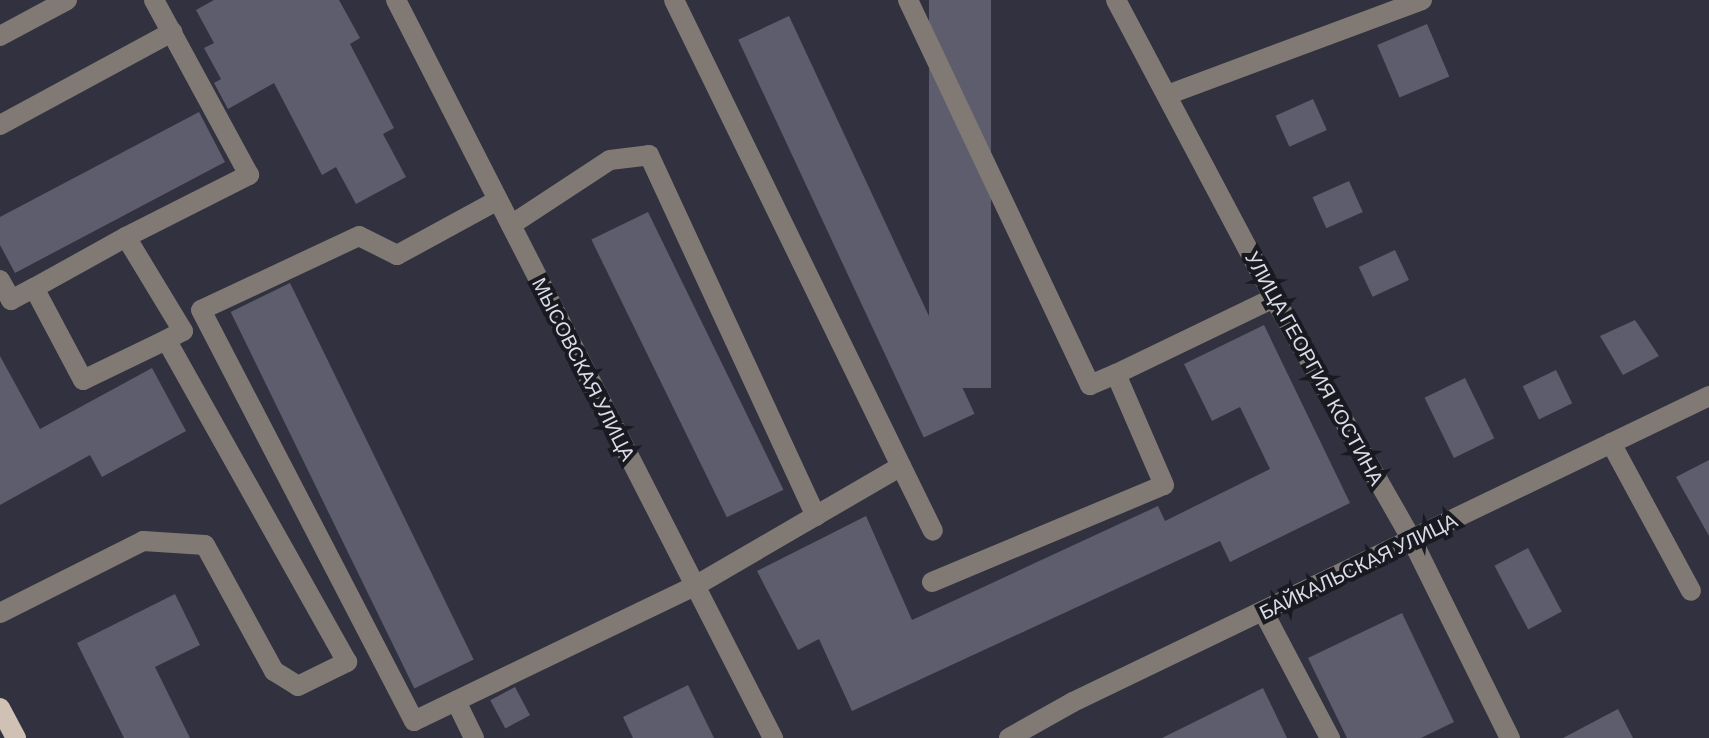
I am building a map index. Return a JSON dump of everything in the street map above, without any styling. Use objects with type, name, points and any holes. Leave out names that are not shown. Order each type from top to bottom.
[{"type":"main road","points":[[0,708],[16,738]]},
{"type":"street","points":[[0,36],[67,0]]},
{"type":"street","points":[[0,280],[11,300],[249,175],[154,0]]},
{"type":"street","points":[[908,0],[1090,385],[1274,298]]},
{"type":"street","name":"УЛИЦА ГЕОРГИЯ КОСТИНА","points":[[1116,0],[1274,298],[1412,540],[1510,738]]},
{"type":"street","points":[[1167,95],[1422,0]]},
{"type":"street","points":[[678,1],[933,531]]},
{"type":"street","name":"МЫСОВСКАЯ УЛИЦА","points":[[405,3],[498,200],[773,738]]},
{"type":"street","points":[[0,125],[172,32]]},
{"type":"street","points":[[511,225],[610,160],[649,155],[816,516]]},
{"type":"street","points":[[498,200],[397,255],[359,236],[201,310],[414,721],[695,586],[901,466]]},
{"type":"street","points":[[34,288],[83,380],[183,331],[126,237]]},
{"type":"street","points":[[0,613],[143,541],[205,545],[274,671],[298,686],[347,662],[166,340]]},
{"type":"street","points":[[932,582],[1164,485],[1116,374]]},
{"type":"street","name":"БАЙКАЛЬСКАЯ УЛИЦА","points":[[1009,738],[1073,702],[1709,396]]},
{"type":"street","points":[[1611,443],[1691,591]]},
{"type":"street","points":[[1263,611],[1330,738]]},
{"type":"street","points":[[456,701],[474,738]]},
{"type":"building","points":[[214,0],[339,0],[360,38],[350,44],[394,128],[383,134],[406,177],[356,204],[336,167],[322,175],[274,83],[228,109],[214,83],[221,79],[204,48],[214,43],[196,10]]},
{"type":"building","points":[[929,0],[991,0],[991,388],[929,388]]},
{"type":"building","points":[[789,16],[975,414],[924,438],[738,40]]},
{"type":"building","points":[[1427,24],[1449,76],[1400,98],[1377,45]]},
{"type":"building","points":[[1313,99],[1327,130],[1289,147],[1276,116]]},
{"type":"building","points":[[199,112],[225,162],[15,273],[0,245],[0,217]]},
{"type":"building","points":[[1349,181],[1363,212],[1326,228],[1312,197]]},
{"type":"building","points":[[648,212],[783,490],[727,517],[591,240]]},
{"type":"building","points":[[1395,250],[1409,280],[1373,297],[1359,267]]},
{"type":"building","points":[[290,283],[474,660],[414,689],[231,312]]},
{"type":"building","points":[[1635,320],[1659,356],[1623,375],[1600,336]]},
{"type":"building","points":[[1264,325],[1350,503],[1230,562],[1220,541],[852,711],[819,639],[798,650],[757,571],[866,516],[912,620],[1158,506],[1165,521],[1270,469],[1240,407],[1212,421],[1184,364]]},
{"type":"building","points":[[0,356],[40,429],[152,368],[186,431],[102,477],[90,455],[0,505]]},
{"type":"building","points":[[1556,370],[1572,403],[1539,419],[1523,386]]},
{"type":"building","points":[[1465,378],[1494,438],[1454,458],[1425,398]]},
{"type":"building","points":[[1709,460],[1709,536],[1676,477]]},
{"type":"building","points":[[1528,548],[1562,612],[1528,629],[1494,566]]},
{"type":"building","points":[[175,594],[200,645],[155,667],[190,738],[124,738],[77,643]]},
{"type":"building","points":[[1402,613],[1454,722],[1421,738],[1347,738],[1308,658]]},
{"type":"building","points":[[688,685],[714,738],[633,738],[623,717]]},
{"type":"building","points":[[515,687],[530,715],[505,728],[490,700]]},
{"type":"building","points":[[1263,688],[1287,738],[1162,738]]},
{"type":"building","points":[[1618,709],[1633,738],[1563,738]]}]
